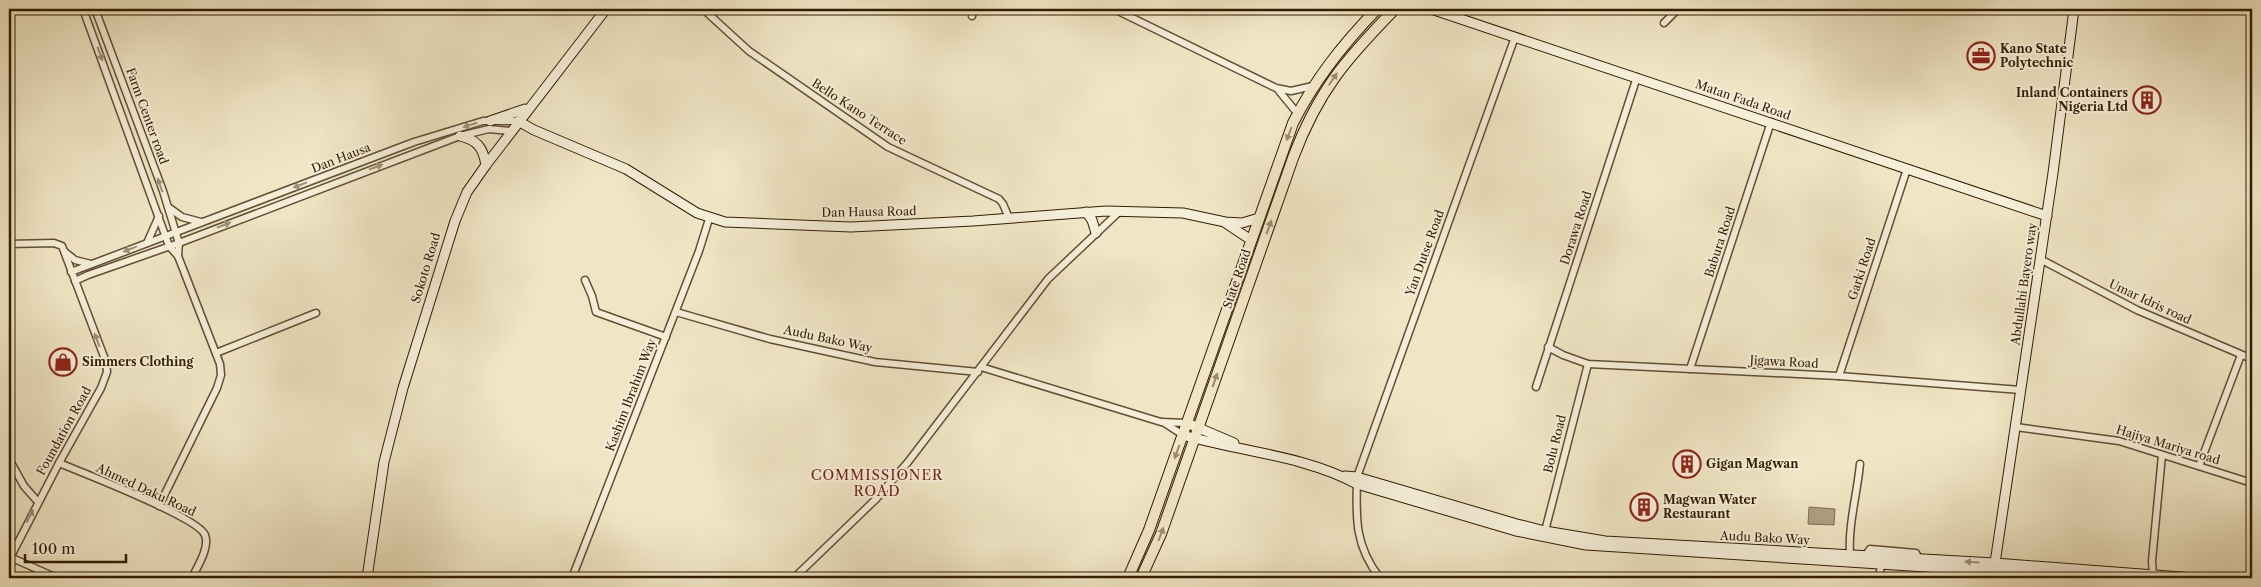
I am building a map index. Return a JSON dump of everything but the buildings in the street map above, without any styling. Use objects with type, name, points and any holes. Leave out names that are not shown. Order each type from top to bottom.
[{"type":"main road","name":"State Road","points":[[1128,578],[1149,530],[1251,240],[1298,114],[1313,86],[1335,54],[1376,9]]},
{"type":"main road","name":"State Road","points":[[1141,578],[1161,534],[1293,158],[1311,114],[1348,57],[1394,9]]},
{"type":"street","points":[[83,9],[166,236],[170,246],[178,256],[216,353],[221,374],[217,388],[159,506]]},
{"type":"street","name":"Farm Center road","points":[[95,9],[168,207],[179,243]]},
{"type":"street","name":"Sokoto Road","points":[[367,578],[384,462],[403,388],[452,228],[467,192],[518,121],[606,9]]},
{"type":"street","name":"Bello Kano Terrace","points":[[703,9],[749,51],[833,110],[888,147],[998,199],[1003,204],[1009,218]]},
{"type":"street","points":[[972,16],[974,9]]},
{"type":"street","points":[[1114,9],[1276,88],[1291,92],[1313,86]]},
{"type":"street","name":"Matan Fada Road","points":[[1431,9],[2047,216]]},
{"type":"street","points":[[1664,23],[1678,9]]},
{"type":"street","name":"Abdullahi Bayero way","points":[[1993,571],[2047,216],[2074,9]]},
{"type":"street","points":[[2186,9],[2196,9]]},
{"type":"street","name":"Yan Dutse Road","points":[[1357,480],[1515,37]]},
{"type":"street","name":"Dorawa Road","points":[[1536,387],[1637,77]]},
{"type":"street","points":[[1276,88],[1289,101],[1298,114]]},
{"type":"street","points":[[490,121],[528,108]]},
{"type":"street","name":"Dan Hausa","points":[[71,272],[414,142],[483,121],[518,121]]},
{"type":"street","name":"Dan Hausa Road","points":[[518,121],[534,130],[626,169],[709,219],[725,222],[851,227],[1120,211],[1183,213],[1225,222],[1242,223],[1259,218]]},
{"type":"street","name":"Babura Road","points":[[1690,369],[1771,122]]},
{"type":"street","name":"Dan Hausa","points":[[74,282],[88,274],[179,243],[460,136],[489,129],[511,131]]},
{"type":"street","points":[[511,131],[534,130]]},
{"type":"street","points":[[460,136],[481,146],[486,164]]},
{"type":"street","name":"Garki Road","points":[[1839,376],[1907,169]]},
{"type":"street","points":[[168,207],[182,217],[203,222]]},
{"type":"street","points":[[794,578],[882,492],[908,462],[1048,279],[1120,211]]},
{"type":"street","points":[[1086,212],[1092,220],[1096,233]]},
{"type":"street","points":[[147,243],[159,216]]},
{"type":"street","name":"Kashim Ibrahim Way","points":[[572,578],[676,312],[709,219]]},
{"type":"street","name":"Dan Hausa Road","points":[[1225,222],[1251,240]]},
{"type":"street","points":[[178,256],[179,243]]},
{"type":"street","points":[[9,244],[54,244],[62,246],[76,260],[91,264]]},
{"type":"street","name":"Foundation Road","points":[[9,558],[101,388],[107,372],[106,362],[74,282],[66,252]]},
{"type":"street","name":"Umar Idris road","points":[[2040,259],[2137,310],[2252,360]]},
{"type":"street","points":[[584,280],[592,296],[596,312],[666,337]]},
{"type":"street","name":"Audu Bako Way","points":[[676,312],[770,339],[875,362],[980,369],[1162,422]]},
{"type":"street","points":[[216,353],[316,313]]},
{"type":"street","name":"Jigawa Road","points":[[1548,347],[1562,355],[1588,364],[1620,364],[1839,376],[2021,390]]},
{"type":"street","points":[[2199,466],[2241,355]]},
{"type":"street","name":"Bolu Road","points":[[1545,531],[1588,364]]},
{"type":"street","points":[[1162,422],[1187,423]]},
{"type":"street","points":[[1162,422],[1183,435]]},
{"type":"street","name":"Audu Bako Way","points":[[1187,423],[1248,449]]},
{"type":"street","name":"Hajiya Mariya road","points":[[2016,427],[2104,437],[2252,483]]},
{"type":"street","name":"Audu Bako Way","points":[[1183,435],[1248,449],[1545,531],[1605,541],[1919,559],[1993,571],[2195,578]]},
{"type":"street","points":[[2153,576],[2152,561],[2162,455]]},
{"type":"street","points":[[9,459],[24,486],[38,502]]},
{"type":"street","name":"Ahmed Daku Road","points":[[59,463],[159,506],[200,528],[205,535],[207,544],[192,578]]},
{"type":"street","points":[[1850,555],[1849,534],[1860,464]]},
{"type":"street","points":[[1357,480],[1359,536],[1368,563],[1380,578]]},
{"type":"street","name":"Audu Bako Way","points":[[1357,480],[1516,531],[1586,545],[2095,578]]},
{"type":"street","points":[[9,558],[57,578]]},
{"type":"street","points":[[1879,578],[1881,565]]},
{"type":"shaded area","points":[[1809,507],[1835,509],[1834,525],[1808,524]]},
{"type":"place","name":"Kano State Polytechnic","points":[[1981,56]]},
{"type":"place","name":"Inland Containers Nigeria Ltd","points":[[2147,100]]},
{"type":"place","name":"Simmers Clothing","points":[[63,362]]},
{"type":"place","name":"Gigan Magwan","points":[[1687,464]]},
{"type":"place","name":"Magwan Water Restaurant","points":[[1644,507]]},
{"type":"district","name":"COMMISSIONER ROAD","points":[[877,484]]}]
